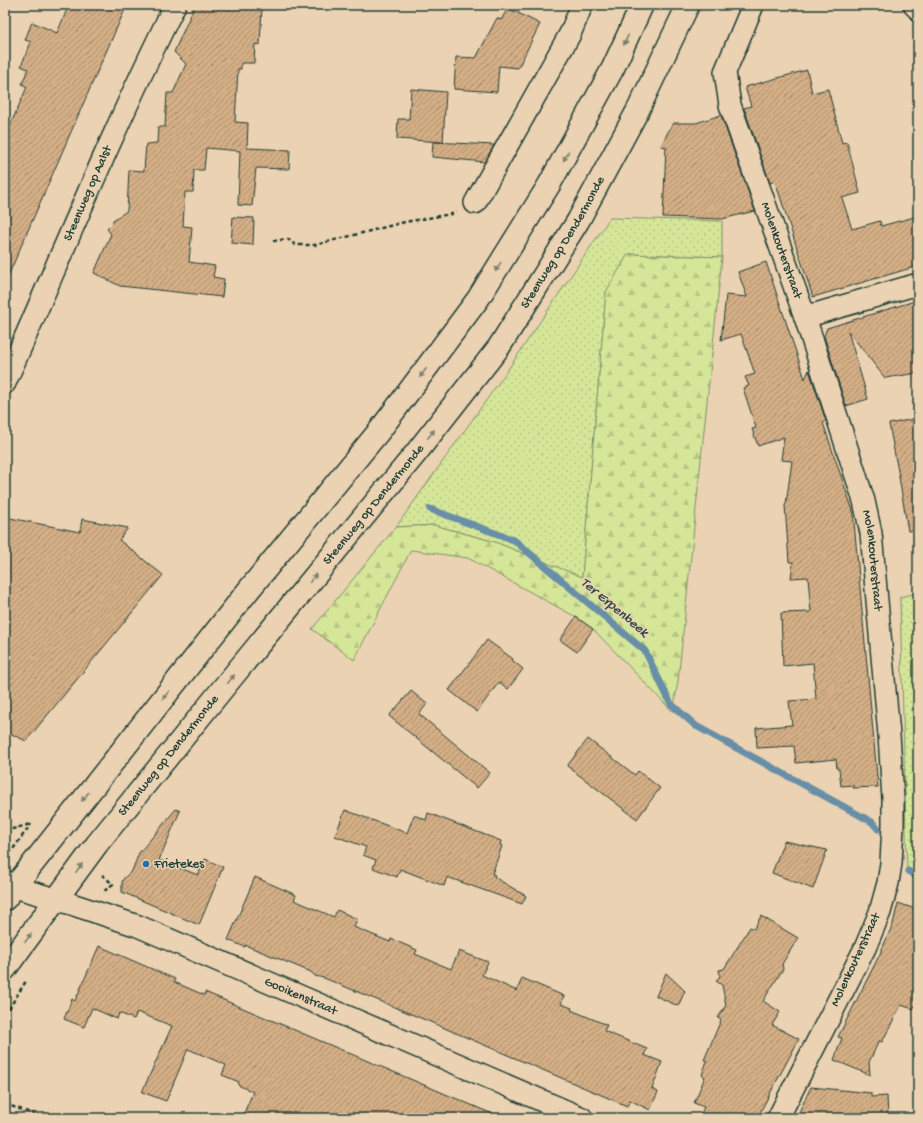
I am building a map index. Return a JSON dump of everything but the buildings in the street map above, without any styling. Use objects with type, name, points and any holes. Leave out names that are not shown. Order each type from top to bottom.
[{"type":"main road","points":[[8,889],[380,430],[478,299],[549,185],[613,68],[642,5]]},
{"type":"main road","name":"Steenweg op Dendermonde","points":[[5,969],[97,844],[411,459],[499,347],[578,221],[638,110],[688,5]]},
{"type":"street","name":"Steenweg op Aalst","points":[[5,383],[75,220],[145,65],[175,5]]},
{"type":"street","points":[[475,203],[570,34],[582,5]]},
{"type":"street","name":"Molenkouterstraat","points":[[753,5],[725,72],[730,105],[805,317],[864,501],[871,534],[889,735],[893,799],[891,864],[888,883],[880,912],[865,948],[778,1118]]},
{"type":"street","points":[[914,5],[918,9]]},
{"type":"street","points":[[805,317],[918,284]]},
{"type":"street","name":"Gooikenstraat","points":[[8,889],[56,899],[138,926],[582,1118]]},
{"type":"path","points":[[273,241],[288,238],[295,245],[315,245],[405,222],[460,212],[475,203]]},
{"type":"path","points":[[5,831],[31,824],[5,860]]},
{"type":"path","points":[[86,909],[113,884]]},
{"type":"path","points":[[5,1015],[29,976]]},
{"type":"path","points":[[5,1104],[37,1115],[36,1118]]},
{"type":"green space","points":[[610,218],[722,221],[722,257],[629,254],[606,292],[582,578],[495,542],[434,525],[396,527],[505,374]]},
{"type":"green space","points":[[628,254],[722,257],[678,681],[673,712],[593,629],[576,617],[468,558],[411,550],[354,660],[312,629],[396,527],[434,525],[495,542],[582,577],[606,292]]},
{"type":"green space","points":[[918,593],[918,873],[907,869],[900,597]]},
{"type":"waterway","name":"Ter Erpenbeek","points":[[430,509],[514,540],[645,651],[671,704],[696,726],[872,822],[878,829]]},
{"type":"waterway","name":"Ter Erpenbeek","points":[[908,871],[918,877]]},
{"type":"place","name":"Frietekes","points":[[146,864]]}]
